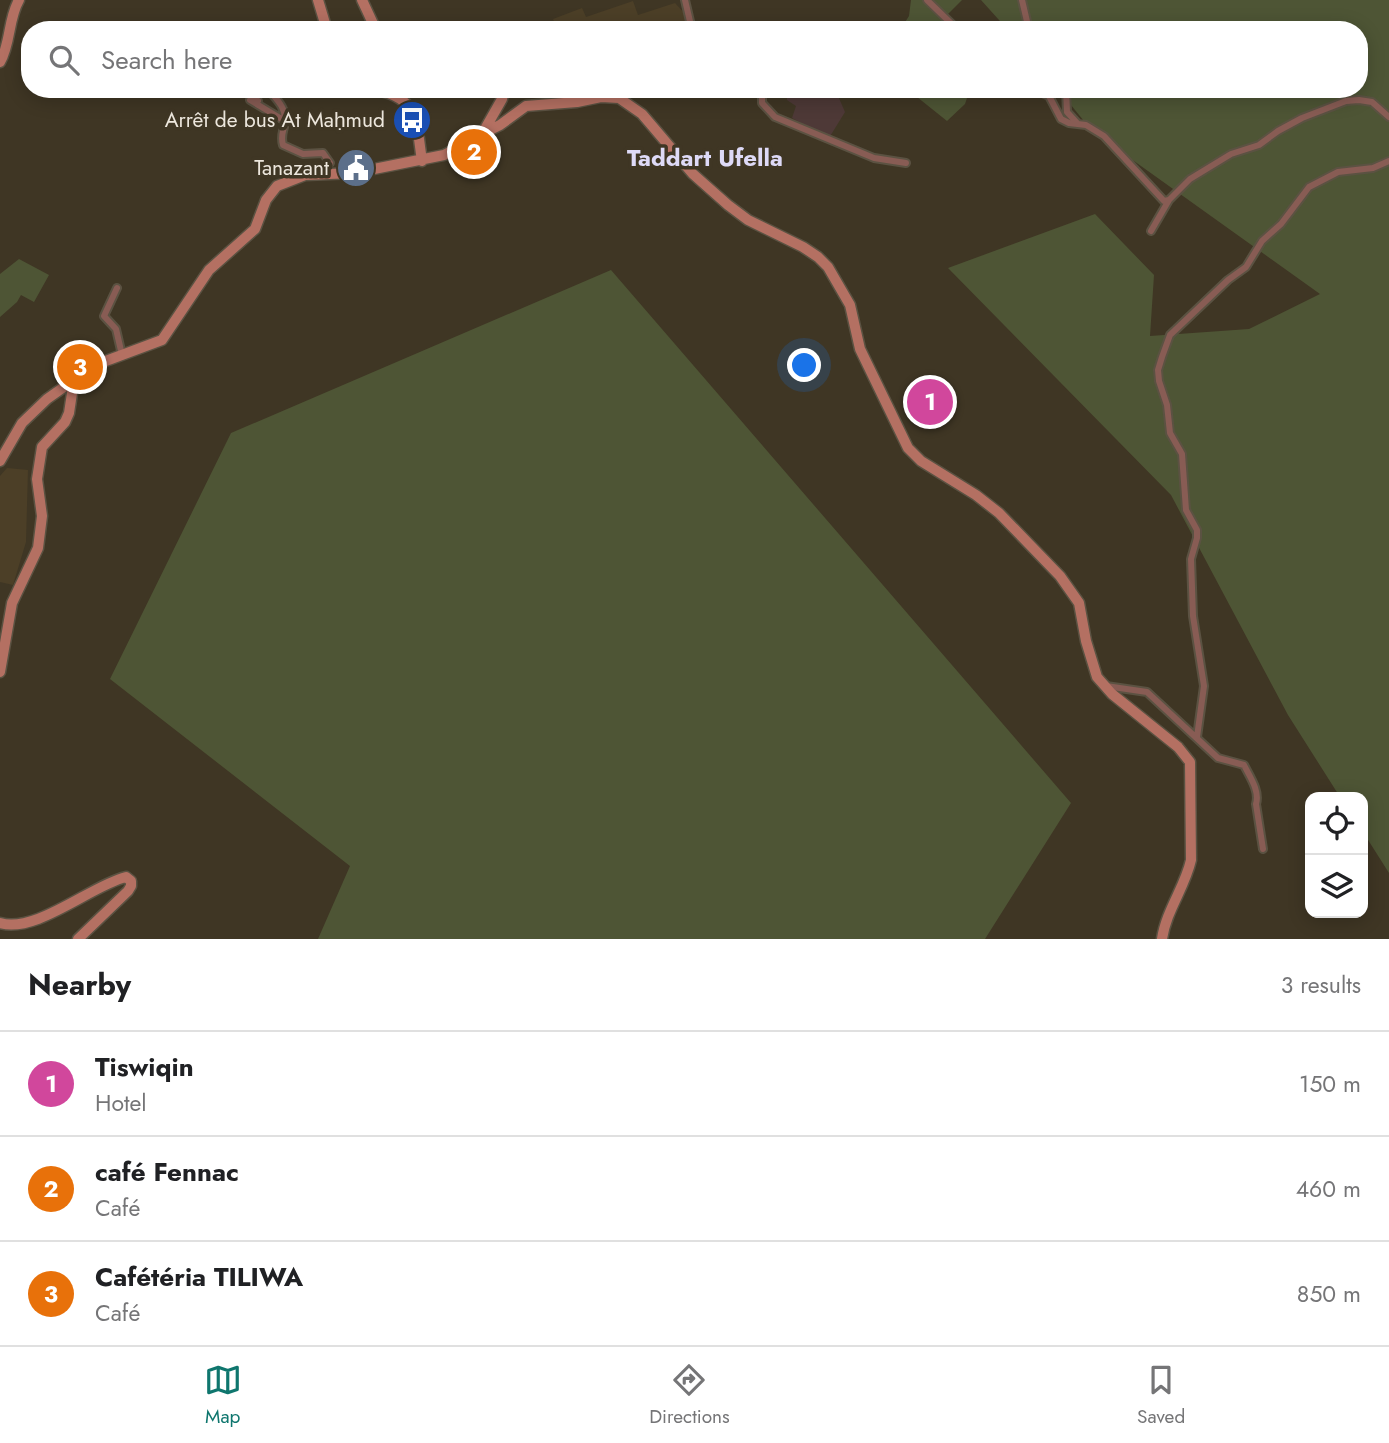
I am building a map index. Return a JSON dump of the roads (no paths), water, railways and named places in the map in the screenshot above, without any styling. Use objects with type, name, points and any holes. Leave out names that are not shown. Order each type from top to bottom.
[{"type":"main road","points":[[0,62],[14,7],[19,0]]},
{"type":"main road","points":[[318,0],[324,21]]},
{"type":"main road","points":[[362,0],[372,21]]},
{"type":"main road","points":[[399,98],[410,104],[415,115],[422,161]]},
{"type":"main road","points":[[484,133],[502,98]]},
{"type":"main road","points":[[0,461],[22,423],[47,399],[95,365],[162,340],[205,276],[255,229],[267,200],[277,186],[305,175],[345,175],[444,155],[500,125],[526,106],[568,103],[590,98]]},
{"type":"main road","points":[[619,98],[642,114],[693,174],[728,205],[748,220],[811,252],[828,267],[850,305],[860,349],[908,448],[921,461],[976,495],[999,513],[1060,576],[1079,603],[1094,668],[1104,686],[1178,747],[1190,762],[1191,860],[1166,920],[1162,939]]},
{"type":"main road","points":[[0,672],[12,603],[38,548],[42,516],[37,479],[42,447],[65,422],[74,380]]},
{"type":"main road","points":[[0,923],[18,925],[79,901],[115,880],[126,877],[131,881],[128,891],[78,939]]},
{"type":"street","points":[[685,0],[690,21]]},
{"type":"street","points":[[927,0],[949,21]]},
{"type":"street","points":[[1022,0],[1027,21]]},
{"type":"street","points":[[255,98],[270,111]]},
{"type":"street","points":[[276,98],[285,121],[281,134],[283,145],[303,154],[323,153],[330,163]]},
{"type":"street","points":[[762,98],[762,103],[775,117],[874,158],[906,163]]},
{"type":"street","points":[[1050,98],[1061,119],[1095,129],[1148,181],[1164,201],[1169,200]]},
{"type":"street","points":[[1066,98],[1067,112],[1078,124]]},
{"type":"street","points":[[250,100],[285,121]]},
{"type":"street","points":[[1151,231],[1169,200],[1190,179],[1231,154],[1259,145],[1278,131],[1346,101],[1371,102],[1389,117]]},
{"type":"street","points":[[1198,737],[1204,686],[1193,616],[1191,559],[1197,530],[1186,510],[1182,454],[1170,433],[1167,405],[1158,381],[1162,357],[1170,335],[1228,280],[1246,267],[1262,241],[1281,224],[1309,187],[1338,172],[1373,168],[1389,161]]},
{"type":"street","points":[[117,288],[104,316],[116,329],[122,355]]},
{"type":"street","points":[[1104,686],[1147,692],[1218,758],[1244,765],[1258,799],[1256,804],[1262,849]]},
{"type":"place","name":"Arrêt de bus At Maḥmud","points":[[412,120]]},
{"type":"place","name":"café Fennac","points":[[474,152]]},
{"type":"place","name":"Tanazant","points":[[356,168]]},
{"type":"place","name":"Cafétéria TILIWA","points":[[80,367]]},
{"type":"place","name":"Tiswiqin","points":[[930,402]]},
{"type":"district","name":"Taddart Ufella","points":[[705,157]]}]
